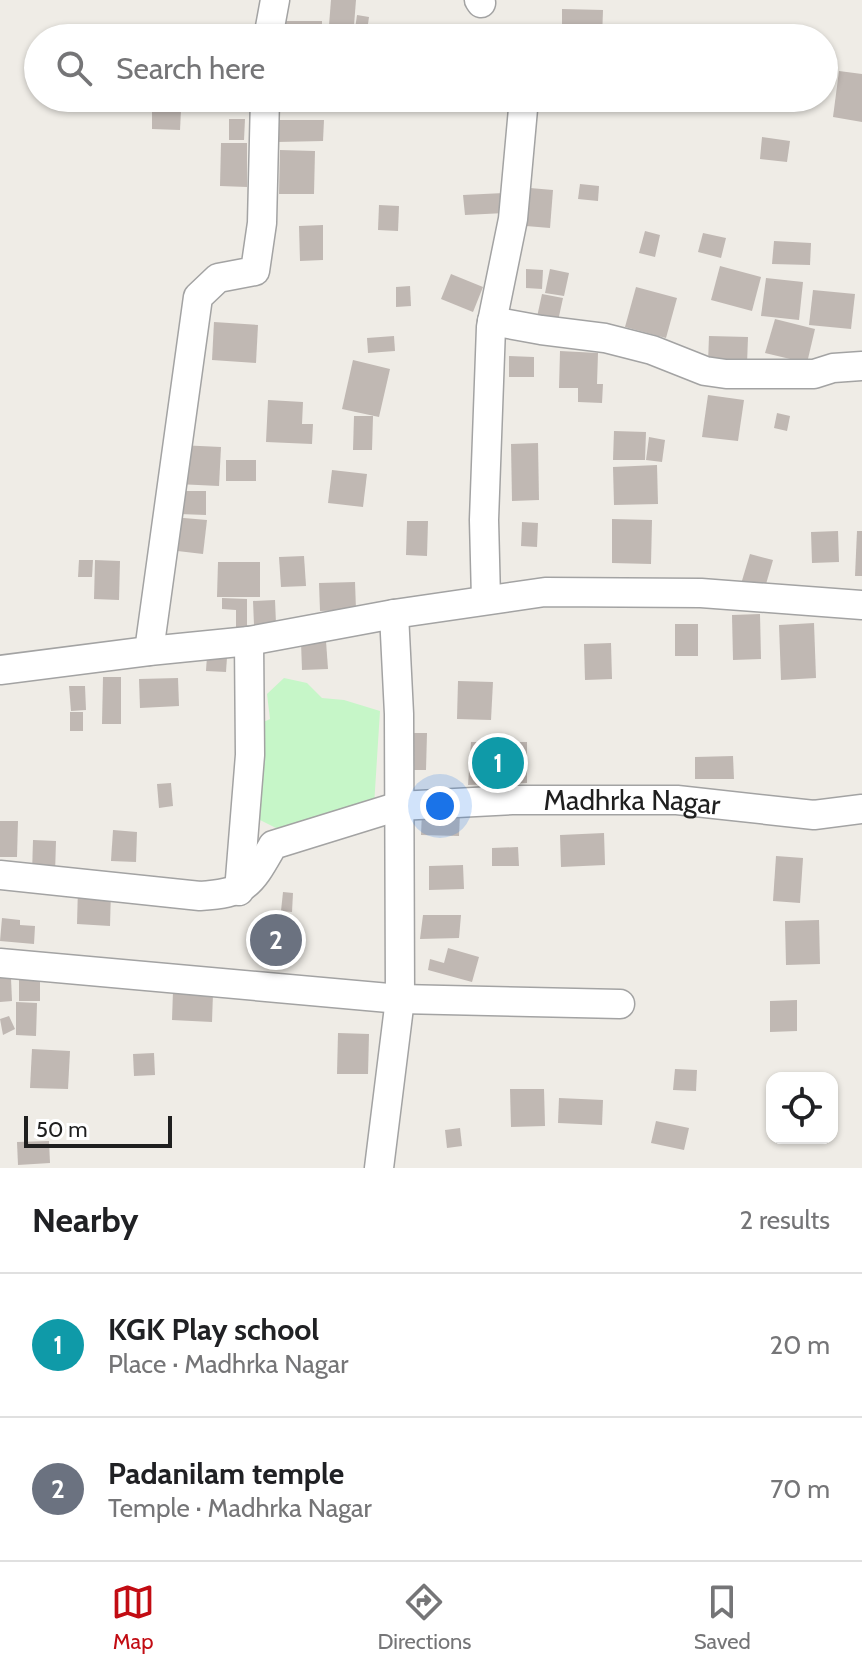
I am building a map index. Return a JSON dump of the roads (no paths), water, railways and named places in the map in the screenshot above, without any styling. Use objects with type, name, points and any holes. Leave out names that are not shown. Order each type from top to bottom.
[{"type":"street","points":[[271,24],[275,0]]},
{"type":"street","points":[[149,651],[198,297],[218,278],[255,271],[262,223],[265,112]]},
{"type":"street","points":[[486,599],[484,520],[492,321],[513,219],[523,112]]},
{"type":"street","points":[[492,321],[605,338],[652,350],[705,371],[726,374],[814,374],[833,368],[862,366]]},
{"type":"street","points":[[0,670],[249,641],[394,614],[545,592],[701,593],[862,605]]},
{"type":"street","points":[[379,1168],[400,999],[399,714],[394,614]]},
{"type":"street","points":[[0,875],[200,896],[239,891],[250,755],[249,641]]},
{"type":"street","name":"Madhrka Nagar","points":[[239,891],[258,871],[273,845],[399,806],[512,800],[677,800],[814,815],[862,809]]},
{"type":"street","points":[[0,963],[400,999],[620,1004]]},
{"type":"place","name":"KGK Play school","points":[[498,763]]},
{"type":"place","name":"Padanilam temple","points":[[276,940]]}]
